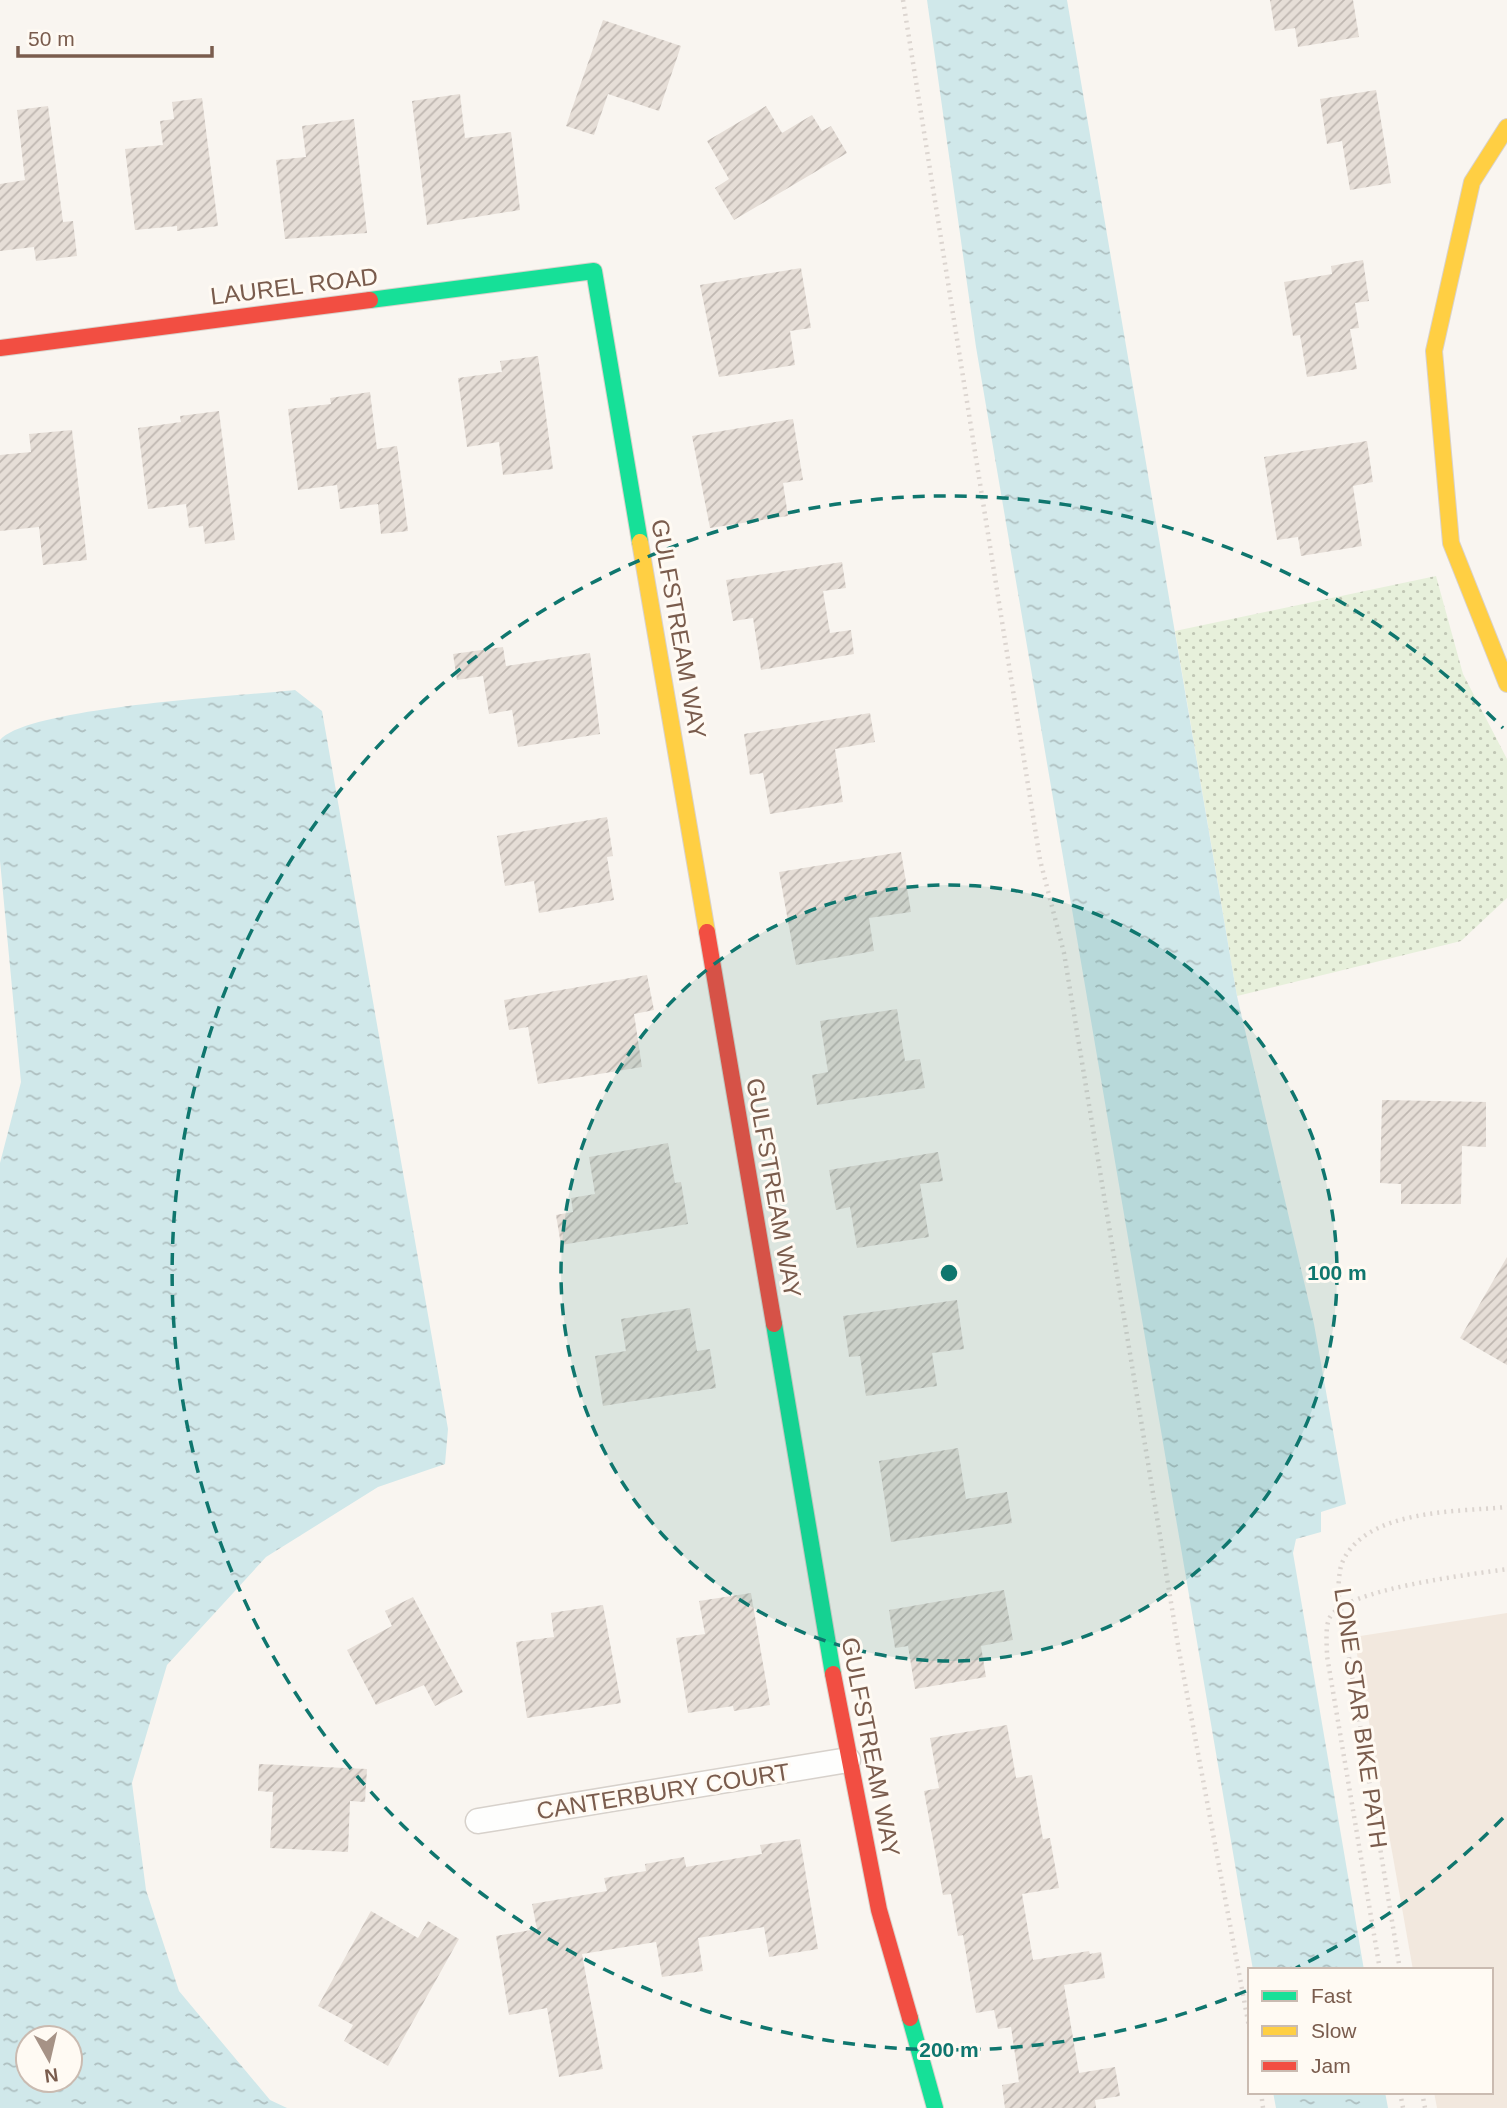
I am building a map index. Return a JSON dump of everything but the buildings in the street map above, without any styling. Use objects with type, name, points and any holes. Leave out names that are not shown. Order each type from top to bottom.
[{"type":"street","points":[[1507,127],[1472,182],[1434,351],[1451,543],[1507,684]]},
{"type":"street","name":"LAUREL ROAD","points":[[0,348],[594,271]]},
{"type":"street","name":"GULFSTREAM WAY","points":[[594,271],[848,1760],[879,1910],[935,2108]]},
{"type":"street","name":"CANTERBURY COURT","points":[[478,1821],[848,1760]]},
{"type":"path","points":[[903,0],[1040,860],[1066,967],[1179,1651],[1248,2021]]},
{"type":"path","name":"LONE STAR BIKE PATH","points":[[1400,1968],[1340,1605],[1338,1590],[1342,1564],[1359,1538],[1381,1524],[1438,1514],[1507,1507]]},
{"type":"path","points":[[1380,1968],[1327,1656],[1329,1619],[1340,1605],[1393,1587],[1507,1569]]},
{"type":"shaded area","points":[[1507,1613],[1507,2108],[1437,2108],[1434,2094],[1493,2094],[1493,1968],[1413,1968],[1354,1637]]},
{"type":"green space","points":[[1436,576],[1463,674],[1507,759],[1507,898],[1461,941],[1237,996],[1175,631]]},
{"type":"water","points":[[927,0],[1067,0],[1237,996],[1314,1324],[1346,1504],[1321,1512],[1321,1532],[1296,1539],[1293,1553],[1364,1968],[1253,1968],[976,347]]},
{"type":"water","points":[[295,690],[322,711],[448,1429],[445,1464],[378,1487],[266,1557],[167,1665],[132,1783],[146,1890],[179,1991],[270,2100],[287,2108],[0,2108],[0,1163],[21,1082],[0,861],[0,740],[19,729],[51,719],[92,711]]},
{"type":"water","points":[[1273,2094],[1385,2094],[1388,2108],[1276,2108]]},
{"type":"traffic: fast","points":[[370,300],[594,271],[640,542]]},
{"type":"traffic: fast","points":[[774,1324],[833,1674]]},
{"type":"traffic: fast","points":[[910,2018],[935,2108]]},
{"type":"traffic: slow","points":[[1507,127],[1472,182],[1434,351],[1451,543],[1507,684]]},
{"type":"traffic: slow","points":[[640,542],[707,932]]},
{"type":"traffic: jam","points":[[0,348],[370,300]]},
{"type":"traffic: jam","points":[[707,932],[774,1324]]},
{"type":"traffic: jam","points":[[833,1674],[879,1910],[910,2018]]}]
